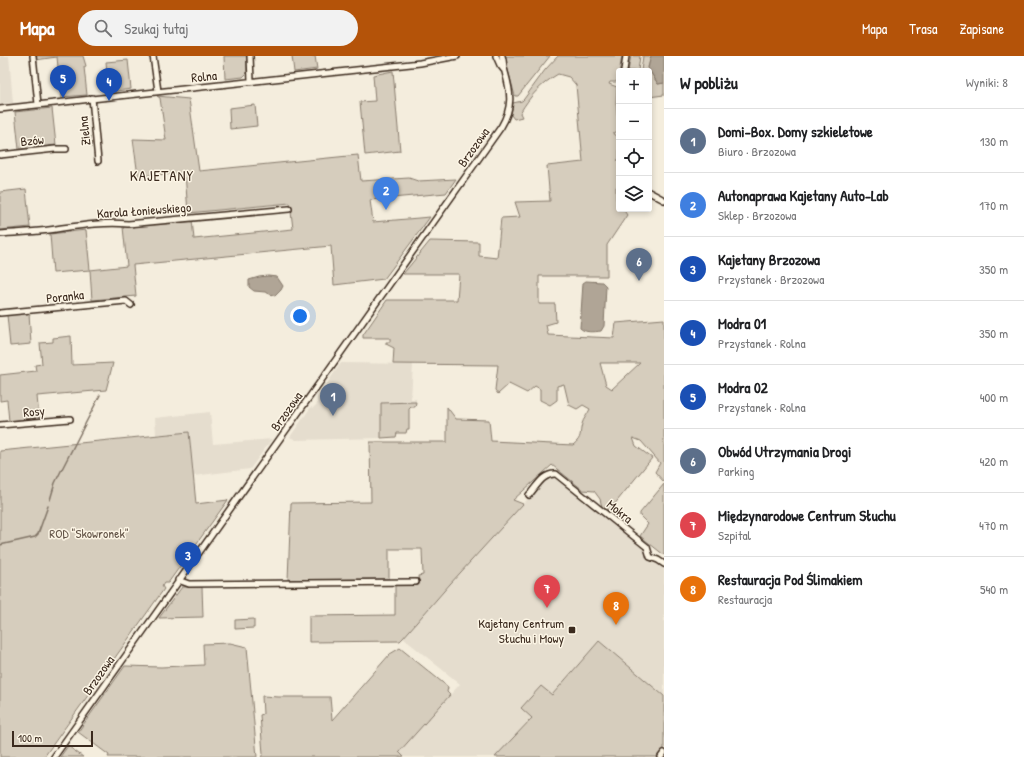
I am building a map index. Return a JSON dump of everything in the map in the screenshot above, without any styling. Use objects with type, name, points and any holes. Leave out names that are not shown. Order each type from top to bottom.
[{"type":"street","points":[[33,56],[38,104]]},
{"type":"street","points":[[153,56],[158,91]]},
{"type":"street","points":[[250,56],[251,81]]},
{"type":"street","name":"Rolna","points":[[0,109],[427,62],[457,56]]},
{"type":"street","name":"Brzozowa","points":[[496,56],[504,70]]},
{"type":"street","name":"Brzozowa","points":[[54,757],[178,580],[501,127],[508,110],[510,99],[509,85],[504,70],[502,56]]},
{"type":"street","points":[[624,68],[626,56]]},
{"type":"street","name":"Zielna","points":[[92,98],[98,161]]},
{"type":"street","name":"Bzów","points":[[0,155],[66,149]]},
{"type":"street","points":[[652,194],[664,200]]},
{"type":"street","name":"Karola Łoniewskiego","points":[[0,234],[62,229],[72,226],[118,223],[128,224],[289,209]]},
{"type":"street","name":"Poranka","points":[[0,313],[126,301],[131,305]]},
{"type":"street","name":"Rosy","points":[[0,425],[70,419]]},
{"type":"street","name":"Mokra","points":[[529,495],[545,476],[554,473],[558,475],[648,548],[650,557],[664,564]]},
{"type":"street","points":[[178,580],[189,584],[416,582]]},
{"type":"street","points":[[661,757],[664,753]]},
{"type":"shaded area","points":[[0,56],[9,56],[13,103],[0,105]]},
{"type":"shaded area","points":[[651,56],[664,56],[664,83],[658,84],[652,74],[652,68],[648,68]]},
{"type":"shaded area","points":[[268,276],[277,277],[283,286],[275,296],[265,292],[254,291],[249,287],[249,280]]},
{"type":"shaded area","points":[[586,281],[602,282],[606,286],[604,326],[601,331],[593,332],[582,330],[580,328],[583,283]]},
{"type":"shaded area","points":[[341,363],[413,364],[411,399],[416,399],[416,402],[382,403],[381,438],[296,440],[290,437],[311,407],[313,408],[317,404],[317,398]]},
{"type":"shaded area","points":[[210,412],[213,444],[272,439],[250,469],[193,476],[189,432],[156,435],[155,418]]},
{"type":"shaded area","points":[[555,469],[664,567],[664,696],[599,641],[497,757],[404,757],[398,752],[460,684],[403,638]]},
{"type":"green space","points":[[35,56],[83,56],[86,66],[84,67],[87,95],[61,97],[57,57],[35,60]]},
{"type":"green space","points":[[224,56],[247,56],[247,73],[243,77],[225,79]]},
{"type":"green space","points":[[292,56],[315,56],[317,69],[294,72]]},
{"type":"green space","points":[[506,56],[550,56],[518,96],[515,96],[506,63]]},
{"type":"green space","points":[[558,56],[622,56],[620,68],[616,68],[616,82],[610,82],[609,84],[616,87],[616,132],[613,133],[616,135],[616,212],[625,212],[627,215],[607,245],[607,276],[539,276],[539,304],[555,304],[556,322],[546,325],[548,335],[614,338],[616,323],[664,319],[664,482],[655,472],[660,463],[641,441],[633,438],[636,446],[652,458],[609,511],[602,507],[600,499],[594,491],[583,490],[552,465],[513,500],[523,504],[400,641],[309,642],[309,616],[395,615],[395,585],[418,584],[418,576],[423,575],[422,549],[389,549],[389,579],[288,580],[291,503],[371,502],[370,442],[447,442],[447,407],[456,419],[489,420],[491,441],[573,445],[579,437],[581,427],[590,409],[583,405],[577,409],[569,405],[564,384],[557,386],[557,400],[550,405],[540,400],[540,389],[535,386],[527,393],[509,384],[498,394],[495,390],[498,365],[393,364],[394,348],[386,344],[386,342],[390,342],[390,338],[363,338],[363,335],[387,300],[457,300],[459,274],[403,274],[430,241],[479,242],[479,256],[497,258],[501,218],[520,217],[515,202],[550,201],[547,166],[583,162],[576,85],[569,77],[558,74],[541,86],[520,113],[522,117],[514,119],[511,115],[513,103],[524,99],[545,70]],"holes":[[[600,363],[640,363],[612,389],[606,385]]]},
{"type":"green space","points":[[631,56],[640,56],[638,68],[629,68]]},
{"type":"green space","points":[[643,56],[651,56],[648,68],[641,68]]},
{"type":"green space","points":[[128,60],[131,89],[109,92],[106,62]]},
{"type":"green space","points":[[393,71],[400,151],[365,155],[360,102],[375,101],[373,75]]},
{"type":"green space","points":[[652,74],[658,84],[664,83],[664,95],[652,97]]},
{"type":"green space","points":[[157,96],[189,99],[199,171],[358,155],[361,181],[409,178],[418,181],[456,179],[446,193],[370,200],[373,222],[430,217],[384,279],[334,285],[331,246],[133,265],[136,296],[92,300],[90,270],[127,266],[123,227],[192,220],[194,239],[293,229],[290,203],[188,213],[185,173],[138,176],[133,139],[166,140],[160,98]]},
{"type":"green space","points":[[255,105],[257,126],[230,129],[229,108]]},
{"type":"green space","points":[[52,108],[56,145],[19,149],[15,112]]},
{"type":"green space","points":[[26,189],[30,227],[0,230],[0,192]]},
{"type":"green space","points":[[86,230],[90,270],[53,273],[50,234]]},
{"type":"green space","points":[[29,313],[31,344],[10,346],[7,315]]},
{"type":"green space","points":[[71,336],[72,365],[113,363],[106,390],[37,396],[39,418],[9,421],[7,400],[0,401],[0,375],[36,371],[35,365],[42,364],[40,343],[53,342],[53,338]]},
{"type":"green space","points":[[416,402],[415,407],[411,407],[409,409],[409,429],[407,429],[406,433],[397,433],[396,437],[381,438],[381,403]]},
{"type":"green space","name":"ROD \"Skowronek\"","points":[[189,432],[196,504],[228,500],[168,583],[164,583],[162,586],[164,589],[44,757],[0,757],[0,451]]},
{"type":"green space","points":[[664,484],[664,555],[640,536],[648,524],[640,516],[640,513]]},
{"type":"green space","points":[[182,587],[202,587],[203,617],[159,618]]},
{"type":"green space","points":[[254,619],[254,628],[235,629],[235,620]]},
{"type":"green space","points":[[599,641],[664,696],[664,757],[495,757],[532,718],[521,708],[541,686],[552,695]]},
{"type":"green space","points":[[230,643],[247,647],[257,757],[108,757],[109,755],[78,732],[125,666],[161,667],[204,665],[203,644]]},
{"type":"green space","points":[[400,648],[448,687],[447,692],[450,695],[399,752],[404,757],[261,757],[263,754],[260,715],[263,714],[262,696],[330,697],[332,720],[390,654]]},
{"type":"green space","points":[[68,746],[83,757],[60,757]]},
{"type":"waterway","points":[[50,500],[55,483],[100,395]]},
{"type":"waterway","points":[[0,545],[35,537],[38,534],[48,506]]},
{"type":"place","name":"Modra 02","points":[[63,98]]},
{"type":"place","name":"Modra 01","points":[[109,101]]},
{"type":"place","name":"Autonaprawa Kajetany Auto-Lab","points":[[386,210]]},
{"type":"place","name":"Obwód Utrzymania Drogi","points":[[639,281]]},
{"type":"place","name":"Domi-Box. Domy szkieletowe","points":[[333,416]]},
{"type":"place","name":"Kajetany Brzozowa","points":[[188,575]]},
{"type":"place","name":"Międzynarodowe Centrum Słuchu","points":[[547,608]]},
{"type":"place","name":"Restauracja Pod Ślimakiem","points":[[616,625]]},
{"type":"place","name":"Kajetany Centrum Słuchu i Mowy","points":[[572,630]]},
{"type":"district","name":"KAJETANY","points":[[162,176]]}]
